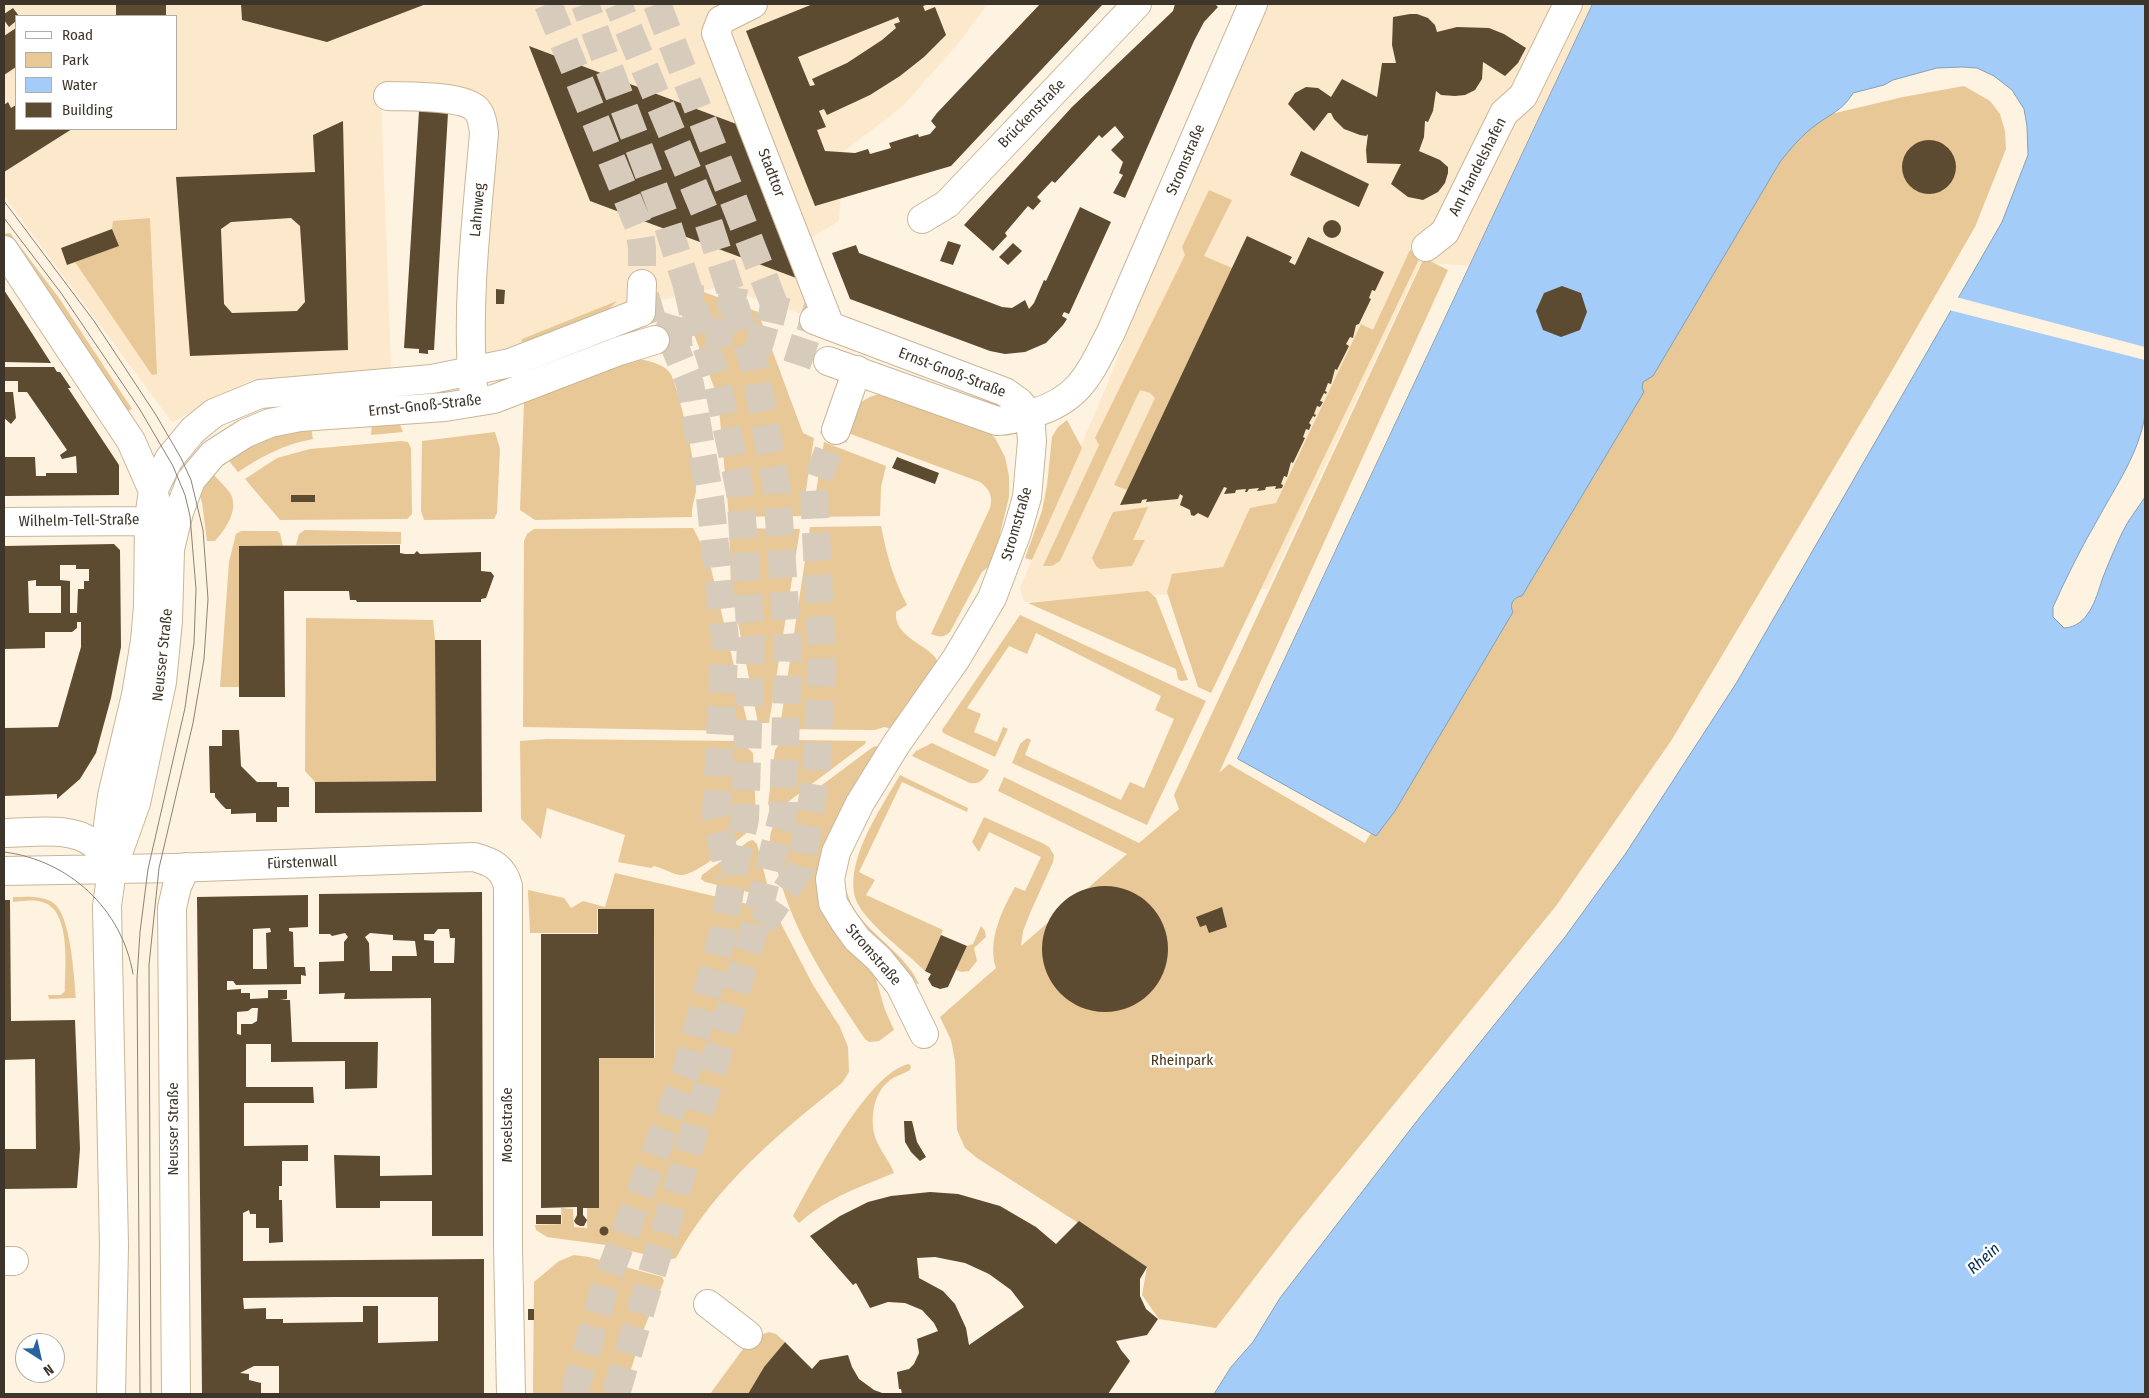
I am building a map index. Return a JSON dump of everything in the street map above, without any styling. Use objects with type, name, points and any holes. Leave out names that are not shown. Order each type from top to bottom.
[{"type":"main road","name":"Stadttor","points":[[753,4],[721,20],[716,33],[799,243],[825,324],[850,347],[856,360],[857,370]]},
{"type":"main road","name":"Brückenstraße","points":[[922,219],[947,204],[1137,4]]},
{"type":"main road","name":"Stromstraße","points":[[924,1034],[900,984],[880,959],[857,939],[833,903],[830,879],[836,852],[860,803],[897,743],[956,658],[992,598],[1017,532],[1027,498],[1031,449],[1030,415],[1045,410],[1069,397],[1090,374],[1115,324],[1253,4]]},
{"type":"main road","name":"Am Handelshafen","points":[[1426,247],[1445,232],[1504,113],[1523,96],[1568,4]]},
{"type":"main road","name":"Lahnweg","points":[[388,96],[467,103],[478,111],[480,116],[484,133],[472,286],[470,345],[474,403]]},
{"type":"main road","name":"Neusser Straße","points":[[4,250],[131,441],[154,491],[170,550],[168,622],[162,682],[136,803],[112,870]]},
{"type":"main road","name":"Ernst-Gnoß-Straße","points":[[148,520],[154,491],[169,459],[193,430],[214,412],[260,394],[432,379],[519,360],[641,312],[642,284]]},
{"type":"main road","name":"Ernst-Gnoß-Straße","points":[[825,324],[1005,392],[1019,402],[1030,415],[1010,421],[997,421],[828,361]]},
{"type":"main road","name":"Ernst-Gnoß-Straße","points":[[170,550],[179,512],[190,480],[213,454],[246,433],[270,423],[300,417],[445,408],[474,403],[509,394],[619,350],[655,340]]},
{"type":"main road","points":[[836,430],[857,370]]},
{"type":"main road","points":[[234,403],[246,433]]},
{"type":"main road","points":[[131,441],[140,443],[172,442],[193,430]]},
{"type":"main road","name":"Neusser Straße","points":[[111,1394],[114,1246],[107,911],[112,870],[108,825],[112,796],[142,667],[148,606],[148,520]]},
{"type":"main road","name":"Wilhelm-Tell-Straße","points":[[4,522],[148,520],[170,550]]},
{"type":"main road","name":"Neusser Straße","points":[[64,833],[82,825],[97,814],[112,796]]},
{"type":"main road","points":[[4,833],[64,833],[81,837],[94,844],[101,851],[112,870]]},
{"type":"main road","name":"Fürstenwall","points":[[4,871],[112,870],[474,857],[491,862]]},
{"type":"main road","name":"Moselstraße","points":[[491,862],[506,875],[508,886],[508,1246],[511,1394]]},
{"type":"main road","name":"Neusser Straße","points":[[176,1394],[172,900],[186,867]]},
{"type":"main road","points":[[708,1304],[748,1335]]},
{"type":"shaded area","points":[[4,4],[988,4],[956,46],[904,105],[844,151],[839,221],[809,239],[840,327],[721,287],[647,303],[523,351],[479,359],[483,100],[381,96],[391,370],[249,381],[172,422],[4,196]]},
{"type":"shaded area","points":[[1259,4],[1593,4],[1470,266],[1421,262],[1267,589],[1024,602],[1020,588],[1107,385],[1207,128]]},
{"type":"green space","name":"Rheinpark","points":[[1964,86],[1990,101],[2000,114],[2005,131],[2006,149],[1975,227],[1890,374],[1671,741],[1556,906],[1293,1228],[1216,1328],[1159,1319],[1142,1295],[1147,1267],[977,1158],[965,1148],[957,1130],[955,1061],[951,1040],[940,1017],[996,968],[993,947],[997,926],[1005,906],[1015,887],[1025,891],[1041,857],[989,832],[979,852],[972,842],[984,817],[1042,843],[1049,847],[1054,855],[1053,862],[1023,931],[1021,946],[1127,854],[998,791],[1004,777],[1139,843],[1179,809],[1174,795],[1424,258],[1448,270],[1219,773],[1229,764],[1365,843],[1778,150],[1810,119],[1903,97]]},
{"type":"green space","points":[[1209,190],[1232,200],[1204,256],[1232,268],[1127,490],[1114,485],[1155,398],[1150,393],[1140,390],[1060,561],[1052,566],[1043,566],[1099,445],[1095,438],[1185,255],[1182,247]]},
{"type":"green space","points":[[150,218],[157,374],[152,375],[75,262],[119,246],[112,229],[113,221]]},
{"type":"green space","points":[[10,233],[59,298],[132,409],[124,413],[4,239],[4,234]]},
{"type":"green space","points":[[1410,250],[1421,255],[1211,693],[1198,687],[1167,592],[1172,574],[1223,567],[1250,508],[1276,503],[1361,324],[1373,330]]},
{"type":"green space","points":[[674,281],[758,312],[803,433],[814,438],[802,516],[729,517],[718,398]]},
{"type":"green space","points":[[617,301],[607,311],[521,347],[522,339]]},
{"type":"green space","points":[[639,359],[664,367],[674,381],[683,412],[696,481],[692,517],[535,520],[520,510],[524,403],[595,370],[624,361]]},
{"type":"green space","points":[[883,393],[985,429],[995,438],[1005,457],[1009,476],[1009,497],[993,563],[982,572],[950,632],[943,636],[931,634],[990,508],[991,497],[986,487],[980,482],[848,433],[854,411],[858,406],[867,398]]},
{"type":"green space","points":[[1067,420],[1082,448],[1032,560],[1025,558],[1042,511],[1052,437],[1058,427]]},
{"type":"green space","points":[[399,422],[403,432],[371,435],[372,424]]},
{"type":"green space","points":[[311,428],[313,439],[274,451],[238,472],[229,461],[238,454],[268,439]]},
{"type":"green space","points":[[495,432],[500,449],[497,513],[494,519],[424,520],[421,511],[422,441]]},
{"type":"green space","points":[[408,442],[411,448],[412,514],[407,519],[280,520],[245,479],[277,458],[310,449]]},
{"type":"green space","points":[[824,442],[886,466],[881,487],[880,516],[812,517]]},
{"type":"green space","points":[[214,475],[227,488],[233,499],[233,506],[230,519],[223,531],[215,541],[207,541],[202,502],[199,494],[200,489]]},
{"type":"green space","points":[[1148,507],[1133,540],[1145,540],[1132,566],[1100,569],[1096,566],[1092,558],[1113,512]]},
{"type":"green space","points":[[881,526],[891,567],[907,605],[896,612],[897,620],[904,633],[935,657],[937,661],[935,670],[893,729],[884,727],[875,730],[782,729],[780,727],[810,527]]},
{"type":"green space","points":[[693,528],[707,555],[711,568],[747,721],[745,727],[736,731],[523,727],[524,541],[527,534],[534,529]]},
{"type":"green space","points":[[729,528],[800,529],[769,723],[758,723],[731,588]]},
{"type":"green space","points":[[305,530],[401,532],[401,544],[296,545],[299,534]]},
{"type":"green space","points":[[241,531],[277,531],[280,533],[283,546],[239,546],[239,687],[220,687],[229,562],[236,534]]},
{"type":"green space","points":[[1148,591],[1156,598],[1188,680],[1181,681],[1178,679],[1176,669],[1028,603]]},
{"type":"green space","points":[[1020,615],[1206,701],[1147,825],[1012,763],[1020,744],[1027,738],[1031,740],[1025,755],[1121,800],[1130,782],[1144,788],[1174,719],[1155,710],[1161,696],[1036,633],[1027,654],[1009,646],[967,708],[981,714],[974,732],[997,742],[1003,727],[1008,729],[995,757],[943,733],[942,730]]},
{"type":"green space","points":[[306,618],[433,620],[435,640],[436,781],[315,782],[305,771]]},
{"type":"green space","points":[[547,739],[737,741],[744,744],[753,753],[756,816],[754,824],[749,831],[705,865],[687,874],[680,875],[654,866],[651,868],[618,862],[625,835],[547,808],[541,839],[521,819],[520,741]]},
{"type":"green space","points":[[798,740],[866,741],[865,744],[780,808],[776,810],[771,809],[768,804],[775,750],[781,742]]},
{"type":"green space","points":[[932,743],[989,770],[986,776],[977,783],[970,783],[912,756],[916,751]]},
{"type":"green space","points":[[877,746],[879,748],[847,801],[822,869],[874,972],[885,1010],[894,1030],[879,1041],[869,1042],[865,1039],[814,959],[794,918],[773,856],[770,834],[778,820],[787,811],[873,747]]},
{"type":"green space","points":[[900,775],[968,808],[967,812],[902,782],[859,872],[875,880],[866,895],[943,930],[925,971],[872,923],[859,906],[854,891],[854,874],[865,839]]},
{"type":"green space","points":[[858,835],[845,874],[848,895],[864,922],[911,970],[919,984],[859,927],[841,892],[840,879]]},
{"type":"green space","points":[[753,840],[757,844],[768,888],[765,892],[757,894],[705,882],[701,879],[702,875]]},
{"type":"green space","points":[[615,873],[769,909],[777,916],[813,985],[840,1027],[848,1047],[849,1072],[842,1083],[750,1162],[710,1207],[676,1258],[668,1260],[606,1245],[547,1237],[536,1230],[535,1225],[562,1224],[561,1208],[573,1209],[574,1227],[587,1228],[587,1208],[599,1207],[599,1058],[655,1058],[654,909],[597,909],[597,933],[530,933],[528,890],[564,898],[571,908],[583,901],[605,907]]},
{"type":"green space","points":[[13,897],[43,898],[52,902],[58,908],[67,931],[73,961],[76,998],[49,999],[48,995],[61,995],[65,991],[65,942],[59,918],[53,909],[45,903],[33,901],[13,902]]},
{"type":"green space","points":[[981,926],[985,931],[986,937],[974,948],[977,961],[969,971],[962,972],[956,970],[967,946],[973,944]]},
{"type":"green space","points":[[909,1064],[911,1066],[910,1070],[891,1079],[883,1087],[879,1093],[874,1110],[873,1127],[875,1135],[894,1173],[832,1200],[799,1223],[793,1216],[843,1130],[876,1086],[893,1071]]},
{"type":"green space","points":[[574,1255],[589,1257],[662,1277],[664,1281],[645,1326],[623,1394],[533,1394],[534,1282],[559,1261]]},
{"type":"green space","points":[[769,1332],[776,1334],[785,1342],[764,1367],[748,1394],[710,1394],[751,1338]]},
{"type":"water","name":"Rhein","points":[[1593,4],[2145,4],[2145,415],[2133,455],[2069,573],[2053,607],[2053,617],[2064,628],[2079,623],[2090,611],[2122,533],[2145,497],[2145,1394],[1214,1394],[1231,1367],[1253,1342],[1280,1298],[1420,1117],[1565,937],[1626,853],[1737,682],[2002,222],[2028,155],[2027,126],[2024,109],[2012,90],[1994,76],[1977,68],[1962,67],[1937,68],[1853,93],[1841,107],[1812,128],[1797,142],[1780,162],[1653,376],[1643,382],[1642,388],[1644,392],[1522,596],[1516,598],[1513,602],[1511,607],[1513,612],[1395,811],[1376,836],[1238,759]]},
{"type":"pier","points":[[1956,297],[2145,347],[2145,360],[1949,310]]},
{"type":"building","points":[[116,4],[166,4],[166,15],[116,15]]},
{"type":"building","points":[[241,4],[426,4],[327,42],[242,20]]},
{"type":"building","points":[[813,4],[928,4],[923,6],[925,11],[935,7],[946,35],[924,57],[900,76],[870,95],[827,115],[824,109],[819,111],[826,127],[817,130],[825,151],[855,153],[868,149],[870,154],[891,148],[889,143],[918,134],[919,137],[930,134],[936,127],[931,121],[937,113],[1040,4],[1103,4],[951,166],[815,206],[746,31]],"holes":[[[898,17],[900,22],[894,24],[896,28],[882,40],[847,63],[812,79],[815,85],[810,86],[798,57]]]},
{"type":"building","points":[[1175,4],[1215,4],[1218,7],[1204,22],[1194,41],[1125,198],[1113,193],[1123,175],[1119,173],[1123,162],[1111,150],[1124,137],[1115,126],[1102,138],[1099,135],[1055,183],[1052,181],[1037,197],[1041,201],[1033,210],[1028,206],[1005,233],[1007,236],[993,251],[964,225],[1072,107],[1173,11]]},
{"type":"building","points":[[13,8],[18,15],[15,15],[15,22],[9,27],[4,20],[4,14]]},
{"type":"building","points":[[1417,14],[1428,18],[1435,25],[1437,32],[1457,27],[1489,28],[1504,34],[1526,48],[1518,63],[1505,76],[1483,62],[1482,79],[1475,90],[1465,95],[1455,96],[1441,95],[1436,91],[1433,111],[1428,122],[1425,121],[1424,137],[1419,151],[1440,160],[1448,167],[1448,173],[1445,183],[1438,192],[1423,200],[1408,197],[1391,184],[1401,164],[1367,163],[1368,134],[1366,136],[1360,135],[1344,129],[1331,113],[1328,113],[1314,131],[1288,104],[1295,93],[1306,87],[1318,88],[1331,97],[1342,79],[1377,97],[1382,63],[1396,63],[1392,45],[1393,17]]},
{"type":"building","points":[[15,29],[15,68],[4,75],[4,36]]},
{"type":"building","points":[[529,46],[739,125],[799,279],[590,201]]},
{"type":"building","points":[[8,102],[11,108],[15,106],[15,130],[70,130],[4,172],[4,105]]},
{"type":"building","points":[[434,108],[443,109],[443,113],[448,113],[434,350],[428,350],[428,354],[419,353],[419,349],[404,348],[419,111],[434,112]]},
{"type":"building","points":[[343,121],[348,350],[190,356],[176,177],[315,172],[313,135]],"holes":[[[291,218],[300,226],[305,302],[297,311],[232,313],[224,304],[221,229],[231,222]]]},
{"type":"building","points":[[1929,140],[1948,148],[1956,167],[1948,186],[1929,194],[1910,186],[1902,167],[1910,148]]},
{"type":"building","points":[[1301,151],[1369,184],[1359,207],[1290,175]]},
{"type":"building","points":[[1080,207],[1111,222],[1069,314],[1064,312],[1062,316],[1067,319],[1046,343],[1025,352],[1005,354],[990,351],[850,299],[832,253],[856,245],[859,253],[1002,307],[1012,308],[1025,300],[1029,309],[1034,303],[1044,280],[1046,281]]},
{"type":"building","points":[[1328,220],[1336,220],[1341,225],[1339,236],[1328,238],[1323,233],[1323,225]]},
{"type":"building","points":[[112,229],[119,246],[67,265],[61,248]]},
{"type":"building","points":[[1247,236],[1292,257],[1289,262],[1295,265],[1308,237],[1384,272],[1375,291],[1372,290],[1369,298],[1371,299],[1359,324],[1356,325],[1353,338],[1350,337],[1346,344],[1349,346],[1337,370],[1335,369],[1331,384],[1328,383],[1325,391],[1327,392],[1326,394],[1324,393],[1320,401],[1323,402],[1320,407],[1317,406],[1314,414],[1316,415],[1315,417],[1313,416],[1309,423],[1311,425],[1309,430],[1306,429],[1303,437],[1305,438],[1293,463],[1291,462],[1287,477],[1284,476],[1281,484],[1283,485],[1282,488],[1275,489],[1276,486],[1266,487],[1265,490],[1257,491],[1259,488],[1249,489],[1247,492],[1245,492],[1246,489],[1236,490],[1235,493],[1224,494],[1227,488],[1224,487],[1208,518],[1198,513],[1194,516],[1191,515],[1190,510],[1180,505],[1183,496],[1180,494],[1178,499],[1146,502],[1147,499],[1142,500],[1141,503],[1120,505]]},
{"type":"building","points":[[948,241],[961,245],[953,265],[940,261]]},
{"type":"building","points":[[1013,243],[1022,251],[1008,265],[999,257]]},
{"type":"building","points":[[1562,286],[1581,293],[1587,312],[1580,330],[1561,337],[1543,330],[1536,311],[1544,293]]},
{"type":"building","points":[[496,289],[505,290],[504,304],[496,304]]},
{"type":"building","points":[[4,290],[19,313],[51,363],[4,362]]},
{"type":"building","points":[[4,367],[54,367],[57,372],[60,372],[71,388],[68,388],[119,465],[119,495],[4,496],[4,457],[35,457],[36,476],[46,476],[46,473],[77,473],[76,456],[62,459],[60,455],[67,450],[27,392],[18,392],[18,381],[4,381]]},
{"type":"building","points":[[4,392],[13,392],[16,418],[11,424],[4,418]]},
{"type":"building","points":[[897,457],[939,473],[935,484],[892,468]]},
{"type":"building","points":[[291,495],[315,495],[315,502],[291,502]]},
{"type":"building","points":[[114,544],[120,550],[121,647],[111,698],[96,753],[80,779],[57,799],[57,794],[4,796],[4,728],[58,727],[81,647],[81,622],[77,622],[77,628],[72,632],[45,632],[45,648],[4,649],[4,546]],"holes":[[[60,565],[76,565],[76,569],[89,569],[89,581],[84,581],[84,589],[78,589],[77,613],[70,613],[70,581],[60,580]],[[36,580],[36,586],[61,586],[61,613],[29,613],[28,581]]]},
{"type":"building","points":[[400,545],[400,553],[405,554],[414,554],[417,551],[420,554],[481,552],[481,571],[491,572],[494,576],[486,598],[481,599],[481,602],[357,602],[356,600],[350,600],[349,591],[284,591],[285,697],[239,697],[239,546]]},
{"type":"building","points":[[435,640],[481,640],[482,812],[315,813],[315,782],[436,781]]},
{"type":"building","points":[[222,730],[239,730],[241,766],[257,782],[277,782],[277,787],[289,787],[289,807],[277,807],[277,822],[256,822],[256,813],[231,814],[231,809],[226,809],[221,804],[215,797],[215,793],[210,793],[209,746],[222,746]]},
{"type":"building","points":[[1105,886],[1129,890],[1150,904],[1164,925],[1168,949],[1164,973],[1150,994],[1129,1008],[1105,1012],[1081,1008],[1060,994],[1046,973],[1042,949],[1046,925],[1060,904],[1081,890]]},
{"type":"building","points":[[482,892],[483,1236],[432,1236],[432,1201],[380,1201],[380,1208],[336,1208],[334,1155],[380,1156],[380,1176],[432,1175],[431,998],[344,999],[345,993],[319,994],[319,962],[344,961],[344,942],[348,937],[345,933],[332,936],[330,934],[319,934],[319,894]],"holes":[[[438,929],[449,929],[450,938],[455,938],[454,963],[434,963],[434,941],[424,940],[424,934],[434,934]],[[370,933],[393,935],[393,940],[415,941],[417,956],[392,956],[392,971],[370,971],[369,943],[365,937]]]},
{"type":"building","points":[[308,895],[308,927],[289,928],[289,931],[293,932],[294,967],[305,967],[306,976],[301,975],[301,984],[236,985],[233,981],[227,981],[227,990],[241,989],[241,993],[250,993],[250,999],[268,998],[268,990],[287,990],[287,999],[280,1000],[290,1000],[292,1042],[378,1042],[377,1088],[345,1089],[345,1061],[271,1062],[271,1044],[246,1044],[246,1087],[313,1087],[314,1103],[244,1103],[244,1146],[308,1145],[308,1161],[282,1161],[282,1186],[279,1186],[279,1200],[282,1200],[283,1242],[269,1243],[269,1228],[256,1228],[256,1214],[250,1214],[249,1210],[243,1213],[243,1261],[484,1259],[484,1394],[279,1394],[279,1366],[254,1366],[240,1373],[249,1374],[249,1380],[261,1383],[261,1394],[202,1394],[197,897]],"holes":[[[270,928],[271,932],[266,933],[267,969],[253,969],[253,929]],[[252,1008],[258,1008],[257,1021],[252,1024],[241,1024],[241,1035],[237,1034],[237,1012],[248,1011]],[[438,1297],[438,1341],[378,1343],[378,1306],[363,1306],[363,1322],[283,1323],[283,1319],[266,1319],[266,1308],[244,1309],[243,1298]]]},
{"type":"building","points":[[4,900],[10,900],[11,1021],[75,1020],[80,1149],[77,1188],[4,1189],[4,1149],[36,1149],[35,1059],[4,1060]]},
{"type":"building","points":[[1222,907],[1227,927],[1209,933],[1206,925],[1200,927],[1196,917]]},
{"type":"building","points":[[598,909],[654,909],[654,1058],[599,1058],[599,1208],[583,1208],[583,1215],[587,1220],[584,1226],[580,1226],[574,1221],[577,1215],[577,1207],[541,1208],[541,934],[598,934]]},
{"type":"building","points":[[941,935],[967,946],[948,987],[940,989],[932,986],[928,979],[931,974],[925,971]]},
{"type":"building","points":[[904,1121],[912,1121],[917,1142],[926,1157],[920,1161],[905,1142]]},
{"type":"building","points":[[930,1192],[958,1194],[1000,1206],[1036,1227],[1056,1244],[1079,1221],[1147,1267],[1140,1279],[1140,1296],[1146,1309],[1158,1319],[1147,1335],[1116,1341],[1130,1361],[1108,1394],[902,1394],[901,1389],[899,1389],[897,1372],[909,1369],[914,1364],[919,1353],[917,1339],[938,1331],[934,1323],[922,1310],[905,1303],[888,1302],[870,1308],[856,1283],[853,1285],[810,1236],[840,1216],[868,1202],[891,1196]],"holes":[[[935,1257],[965,1263],[989,1274],[1011,1290],[1024,1307],[969,1345],[966,1328],[955,1304],[943,1291],[919,1278],[917,1258]]]},
{"type":"building","points":[[536,1215],[561,1215],[561,1224],[536,1224]]},
{"type":"building","points":[[604,1226],[609,1231],[604,1236],[599,1231]]},
{"type":"building","points":[[528,1309],[534,1309],[534,1320],[528,1320]]},
{"type":"building","points":[[785,1342],[812,1369],[820,1360],[848,1355],[859,1379],[874,1390],[885,1394],[748,1394],[764,1367]]},
{"type":"tunnel","points":[[548,4],[639,227],[642,248],[642,284]]},
{"type":"tunnel","points":[[574,1394],[606,1283],[685,1075],[724,930],[731,884],[745,819],[751,638],[740,492],[716,376],[666,220],[585,4]]},
{"type":"tunnel","points":[[616,1394],[751,941],[783,813],[788,650],[777,490],[755,368],[706,215],[618,4]]},
{"type":"tunnel","points":[[657,4],[776,309]]},
{"type":"tunnel","points":[[683,332],[660,325],[650,320],[641,312],[680,301],[700,299],[731,301],[780,310],[808,318]]},
{"type":"tunnel","points":[[664,337],[706,331],[747,336],[788,347],[828,361]]},
{"type":"tunnel","points":[[670,335],[690,384],[710,498],[725,639],[716,816],[729,876]]},
{"type":"tunnel","points":[[762,925],[801,868],[816,777],[822,659],[814,490],[836,430]]},
{"type":"tram line","points":[[4,201],[94,321],[156,415],[181,458],[191,480],[203,530],[208,599],[204,659],[193,723],[159,868],[149,965],[151,1394]]},
{"type":"tram line","points":[[4,218],[61,293],[139,408],[173,466],[185,495],[190,516],[196,589],[194,643],[185,708],[148,869],[140,932],[137,979],[140,1394]]},
{"type":"tram line","points":[[4,852],[28,857],[50,865],[70,877],[89,892],[104,909],[117,929],[127,950],[133,974]]}]
